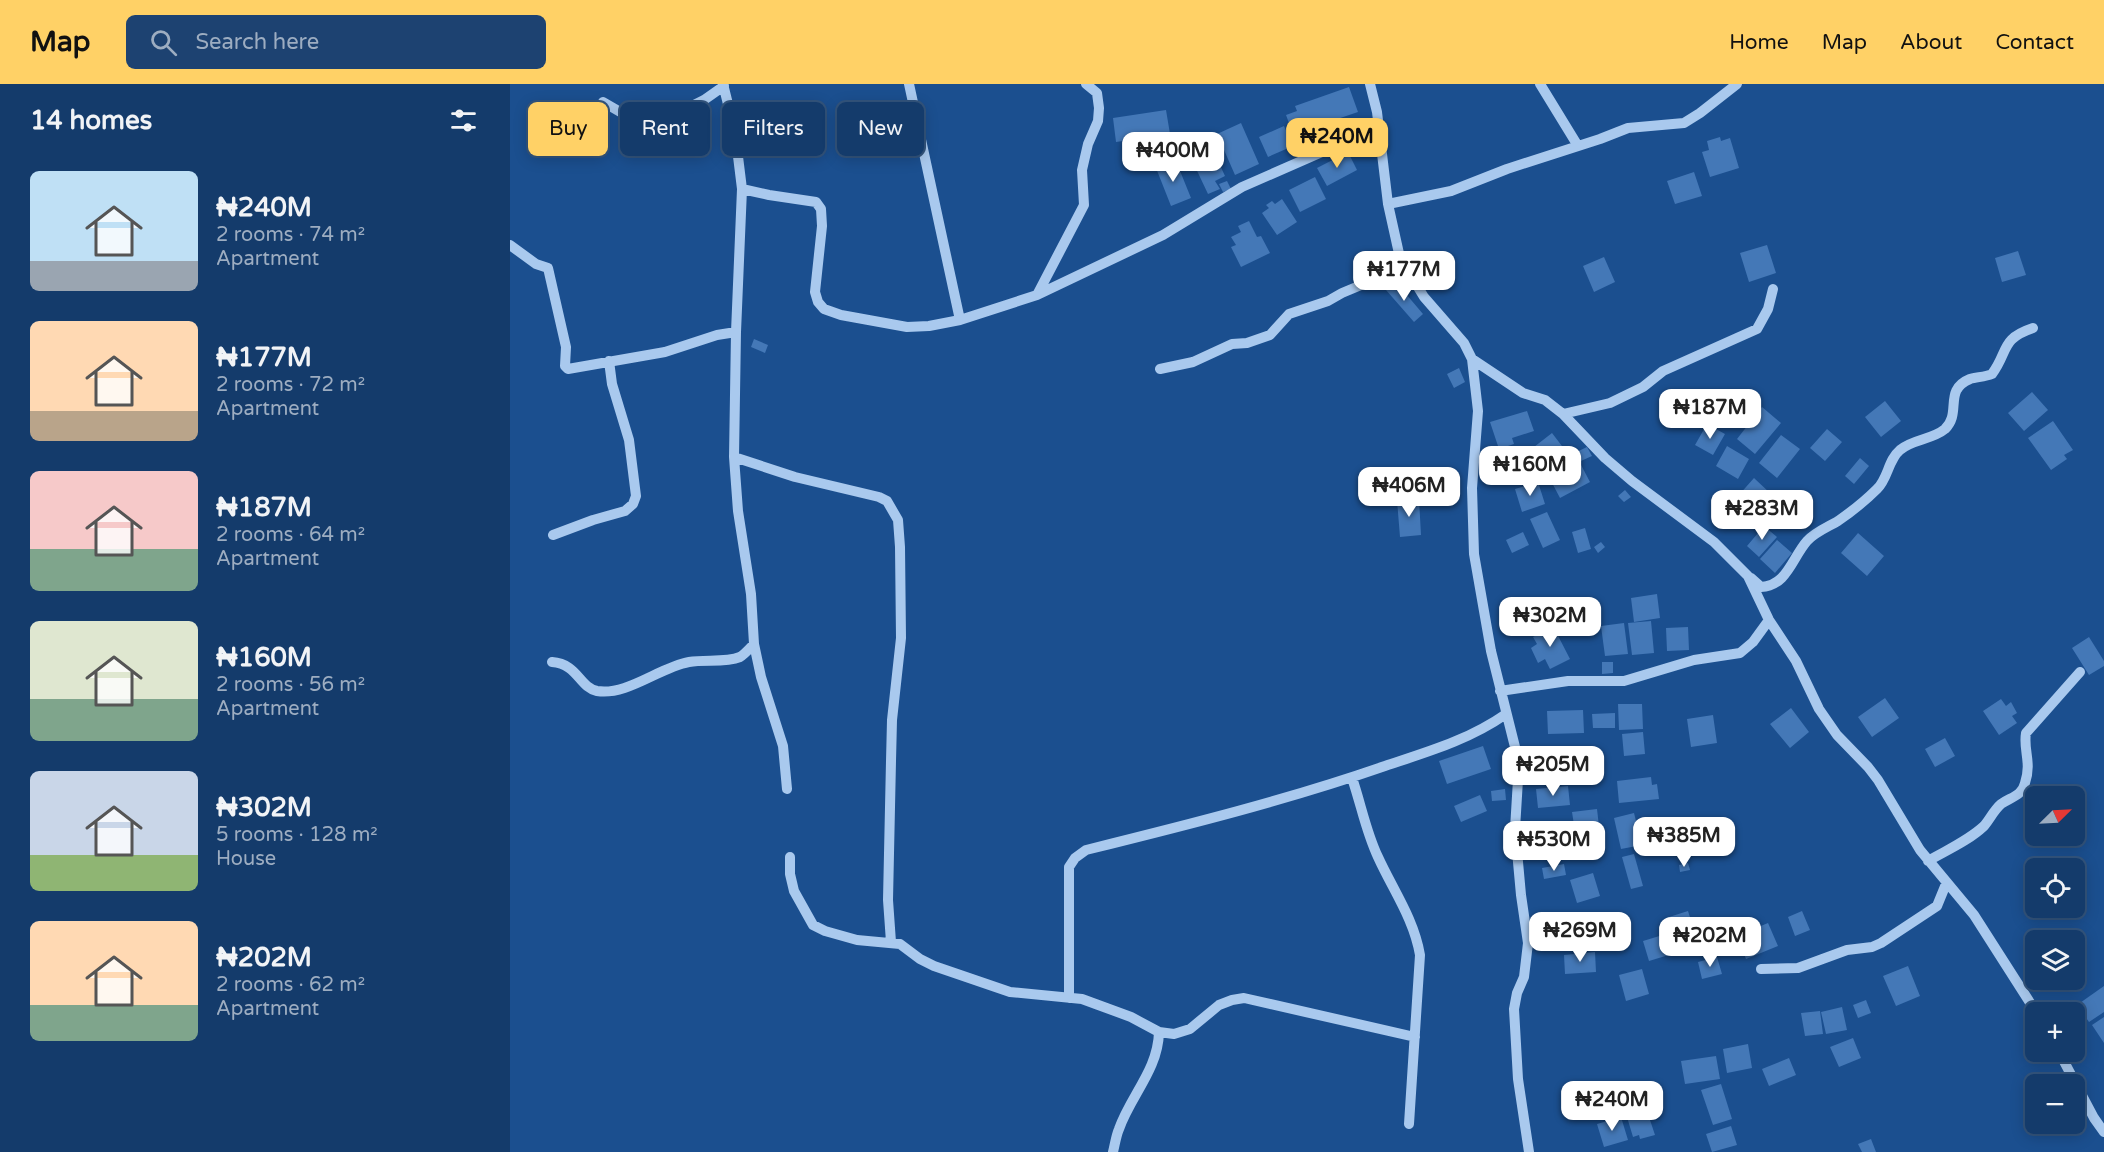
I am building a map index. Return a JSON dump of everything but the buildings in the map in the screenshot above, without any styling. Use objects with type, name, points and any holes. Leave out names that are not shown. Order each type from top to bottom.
[{"type":"street","points":[[909,84],[960,320]]},
{"type":"street","points":[[1037,295],[1084,205],[1082,170],[1088,144],[1096,127],[1099,108],[1097,93],[1086,84]]},
{"type":"street","points":[[1370,84],[1379,127],[1388,204],[1400,258],[1424,297],[1464,343],[1472,359],[1478,411],[1472,488],[1474,554],[1491,651],[1519,763],[1515,830],[1528,943],[1524,977],[1514,1008],[1518,1079],[1529,1152]]},
{"type":"street","points":[[1540,84],[1578,146]]},
{"type":"street","points":[[1388,204],[1451,191],[1507,169],[1628,128],[1684,123],[1737,84]]},
{"type":"street","points":[[608,105],[622,113],[636,115],[682,111],[723,85],[735,132],[742,189],[734,457],[738,511],[751,594],[754,645],[761,677],[783,746],[787,789]]},
{"type":"street","points":[[742,189],[816,202],[821,209],[822,226],[815,292],[818,302],[824,309],[841,315],[906,327],[929,326],[960,320],[1037,295],[1163,235],[1242,188],[1379,127]]},
{"type":"street","points":[[510,244],[536,264],[548,268],[566,347],[566,368],[665,352],[717,335],[736,332]]},
{"type":"street","points":[[1160,369],[1193,362],[1232,344],[1247,343],[1270,335],[1289,314],[1328,302],[1342,293],[1385,275],[1400,258]]},
{"type":"street","points":[[1563,414],[1610,403],[1643,387],[1663,371],[1757,329],[1768,309],[1773,289]]},
{"type":"street","points":[[1472,359],[1523,393],[1545,400],[1563,414],[1605,458],[1714,542],[1761,587],[1780,581],[1812,536],[1839,520],[1877,490],[1884,481],[1894,456],[1900,450],[1944,429],[1950,423],[1953,414],[1953,396],[1957,388],[1971,378],[1992,374],[2009,341],[2016,333],[2033,328]]},
{"type":"street","points":[[553,535],[625,511],[633,504],[636,496],[629,440],[612,384],[609,361]]},
{"type":"street","points":[[734,457],[795,477],[887,501],[898,519],[901,638],[892,720],[888,900],[891,942]]},
{"type":"street","points":[[1748,576],[1769,620],[1796,661],[1819,709],[1837,735],[1868,767],[1928,861],[1974,915],[2030,1002]]},
{"type":"street","points":[[1500,691],[1568,681],[1624,681],[1694,660],[1740,653],[1753,642],[1769,620]]},
{"type":"street","points":[[552,662],[569,666],[585,684],[594,690],[604,692],[625,688],[681,664],[741,656],[754,645]]},
{"type":"street","points":[[1928,861],[1968,838],[1984,825],[2001,804],[2021,792],[2029,767],[2026,733],[2080,672]]},
{"type":"street","points":[[1069,998],[1067,895],[1069,867],[1075,858],[1086,850],[1227,816],[1352,778],[1457,741],[1486,728],[1506,714]]},
{"type":"street","points":[[1352,778],[1378,857],[1400,899],[1417,939],[1420,955],[1409,1124]]},
{"type":"street","points":[[790,857],[790,874],[794,891],[813,925],[825,931],[857,940],[900,944],[934,966],[1010,992],[1082,999],[1131,1017],[1159,1032],[1174,1034],[1190,1029],[1219,1005],[1245,998],[1414,1037]]},
{"type":"street","points":[[1761,969],[1798,968],[1847,950],[1872,947],[1881,943],[1938,906],[1946,884]]},
{"type":"street","points":[[1113,1152],[1119,1129],[1149,1072],[1158,1047],[1159,1032]]},
{"type":"street","points":[[2064,1062],[2104,1132]]}]
